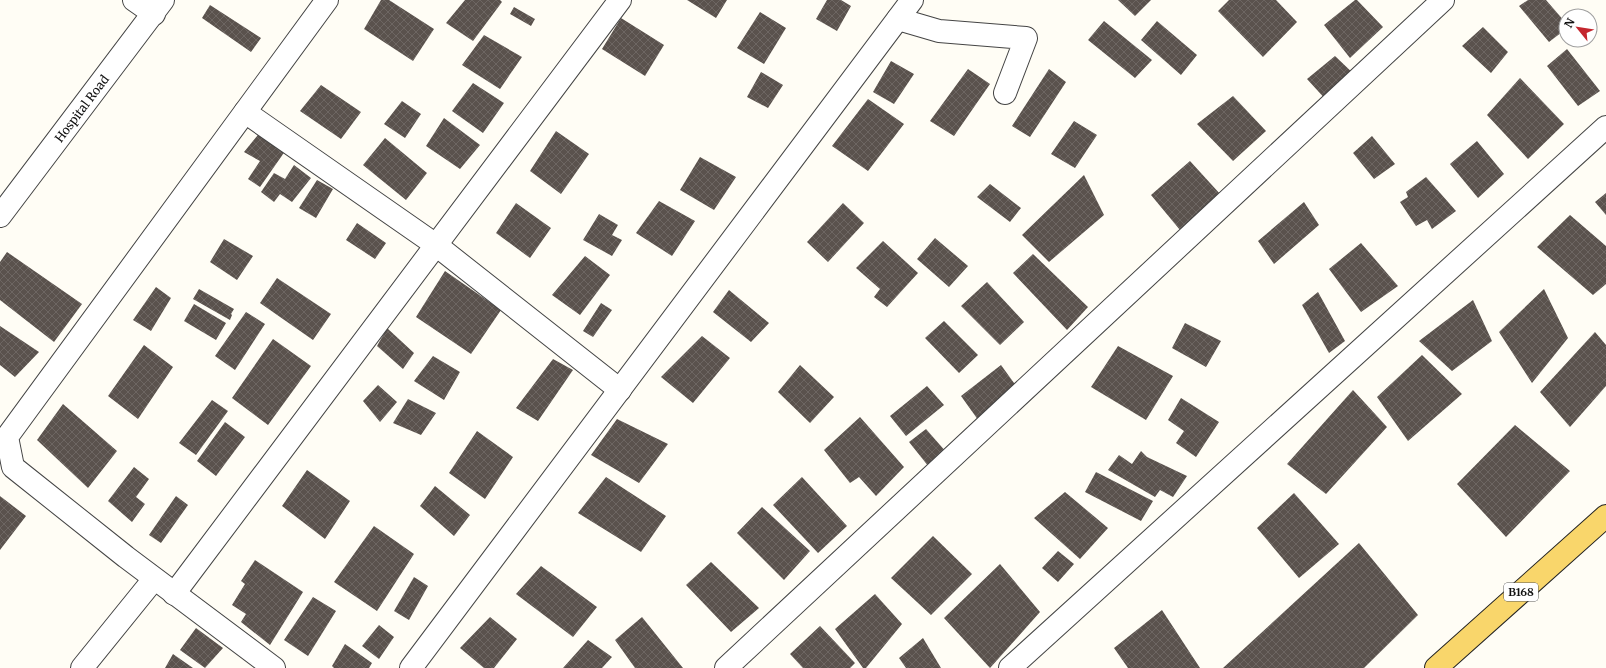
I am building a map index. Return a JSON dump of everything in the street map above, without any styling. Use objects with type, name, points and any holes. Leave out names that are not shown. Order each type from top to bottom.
[{"type":"main road","name":"B168","points":[[1436,668],[1606,516]]},
{"type":"street","points":[[134,0],[158,7]]},
{"type":"street","points":[[274,668],[154,579],[12,466],[6,437],[327,0]]},
{"type":"street","points":[[174,594],[620,0]]},
{"type":"street","points":[[411,668],[912,0]]},
{"type":"street","points":[[726,668],[1443,0]]},
{"type":"street","name":"Hospital Road","points":[[0,216],[158,7]]},
{"type":"street","points":[[898,19],[939,32],[1026,38],[1005,93]]},
{"type":"street","points":[[244,112],[436,245],[620,390]]},
{"type":"street","points":[[1010,668],[1606,127]]},
{"type":"street","points":[[82,668],[154,579]]},
{"type":"building","points":[[381,0],[389,0],[434,29],[413,61],[364,29]]},
{"type":"building","points":[[465,0],[500,0],[502,2],[473,41],[446,23]]},
{"type":"building","points":[[687,0],[727,0],[716,18]]},
{"type":"building","points":[[827,0],[841,0],[851,6],[837,31],[816,19]]},
{"type":"building","points":[[1118,0],[1151,0],[1135,16]]},
{"type":"building","points":[[1229,0],[1276,0],[1297,22],[1263,57],[1218,11]]},
{"type":"building","points":[[1355,0],[1357,0],[1383,27],[1350,58],[1324,25]]},
{"type":"building","points":[[1528,0],[1546,0],[1558,14],[1558,35],[1549,42],[1519,6]]},
{"type":"building","points":[[210,5],[261,38],[251,52],[202,18]]},
{"type":"building","points":[[514,7],[535,19],[531,26],[510,14]]},
{"type":"building","points":[[760,12],[786,28],[764,64],[737,48]]},
{"type":"building","points":[[621,18],[664,45],[645,76],[602,49]]},
{"type":"building","points":[[1104,21],[1152,60],[1135,78],[1088,40]]},
{"type":"building","points":[[1157,21],[1197,55],[1181,75],[1141,40]]},
{"type":"building","points":[[1483,27],[1508,52],[1491,73],[1462,46]]},
{"type":"building","points":[[484,35],[522,57],[500,89],[462,65]]},
{"type":"building","points":[[1567,49],[1600,91],[1578,106],[1547,66]]},
{"type":"building","points":[[1335,56],[1356,76],[1328,102],[1307,79]]},
{"type":"building","points":[[891,61],[914,74],[894,104],[873,92]]},
{"type":"building","points":[[968,69],[990,84],[954,136],[930,121]]},
{"type":"building","points":[[1049,69],[1066,82],[1030,137],[1012,126]]},
{"type":"building","points":[[761,72],[783,85],[768,108],[747,97]]},
{"type":"building","points":[[1520,78],[1564,124],[1528,159],[1487,115]]},
{"type":"building","points":[[473,83],[504,103],[483,133],[452,111]]},
{"type":"building","points":[[321,85],[361,112],[341,139],[300,111]]},
{"type":"building","points":[[1233,96],[1266,131],[1233,161],[1197,124]]},
{"type":"building","points":[[868,99],[904,124],[868,171],[832,146]]},
{"type":"building","points":[[402,101],[421,114],[405,138],[384,124]]},
{"type":"building","points":[[444,118],[480,145],[460,169],[426,146]]},
{"type":"building","points":[[1074,121],[1097,135],[1075,168],[1051,154]]},
{"type":"building","points":[[261,131],[288,147],[260,187],[248,179],[260,161],[244,152]]},
{"type":"building","points":[[556,131],[589,154],[561,194],[530,171]]},
{"type":"building","points":[[1372,136],[1395,164],[1374,179],[1353,153]]},
{"type":"building","points":[[385,138],[427,173],[406,200],[363,165]]},
{"type":"building","points":[[1477,141],[1504,174],[1478,198],[1450,164]]},
{"type":"building","points":[[700,157],[736,177],[714,210],[680,190]]},
{"type":"building","points":[[1190,161],[1221,195],[1180,230],[1151,195]]},
{"type":"building","points":[[294,165],[311,178],[292,202],[280,194],[274,202],[261,192],[274,173],[285,179]]},
{"type":"building","points":[[1084,175],[1104,215],[1049,262],[1022,235]]},
{"type":"building","points":[[1426,177],[1456,211],[1432,229],[1427,220],[1416,226],[1400,202],[1408,197],[1406,192]]},
{"type":"building","points":[[317,180],[333,189],[316,218],[299,208]]},
{"type":"building","points":[[990,184],[1021,208],[1010,222],[977,197]]},
{"type":"building","points":[[1606,193],[1606,215],[1595,202]]},
{"type":"building","points":[[659,201],[695,221],[672,256],[636,233]]},
{"type":"building","points":[[1304,202],[1319,225],[1274,264],[1258,241]]},
{"type":"building","points":[[516,203],[551,228],[530,258],[496,233]]},
{"type":"building","points":[[843,203],[864,223],[828,262],[807,242]]},
{"type":"building","points":[[599,214],[618,225],[612,235],[622,240],[612,256],[583,240]]},
{"type":"building","points":[[1570,215],[1606,246],[1606,284],[1593,295],[1537,247]]},
{"type":"building","points":[[357,223],[386,243],[375,259],[346,240]]},
{"type":"building","points":[[935,238],[968,266],[949,287],[917,259]]},
{"type":"building","points":[[224,239],[253,256],[237,280],[210,262]]},
{"type":"building","points":[[883,241],[918,273],[887,307],[874,297],[880,289],[856,268]]},
{"type":"building","points":[[1361,243],[1398,286],[1361,312],[1329,269]]},
{"type":"building","points":[[7,252],[82,304],[54,342],[0,300],[0,262]]},
{"type":"building","points":[[1033,254],[1088,307],[1067,330],[1013,273]]},
{"type":"building","points":[[585,256],[610,275],[580,315],[552,295]]},
{"type":"building","points":[[445,271],[501,310],[471,354],[416,317]]},
{"type":"building","points":[[277,278],[331,314],[313,340],[260,303]]},
{"type":"building","points":[[987,282],[1024,322],[1000,345],[961,306]]},
{"type":"building","points":[[156,287],[171,298],[151,331],[133,320]]},
{"type":"building","points":[[199,289],[234,309],[230,320],[193,299]]},
{"type":"building","points":[[1544,289],[1568,338],[1532,383],[1499,332]]},
{"type":"building","points":[[729,290],[769,323],[751,342],[713,312]]},
{"type":"building","points":[[1318,292],[1345,341],[1329,353],[1302,305]]},
{"type":"building","points":[[1473,300],[1492,341],[1452,371],[1419,341]]},
{"type":"building","points":[[601,303],[612,310],[593,337],[583,331]]},
{"type":"building","points":[[194,304],[226,323],[216,340],[184,321]]},
{"type":"building","points":[[246,312],[265,324],[235,370],[215,356]]},
{"type":"building","points":[[944,321],[978,355],[959,373],[925,338]]},
{"type":"building","points":[[1185,323],[1221,341],[1206,367],[1172,348]]},
{"type":"building","points":[[0,326],[39,352],[15,377],[0,365]]},
{"type":"building","points":[[387,328],[414,353],[403,369],[377,346]]},
{"type":"building","points":[[1595,332],[1606,345],[1606,386],[1570,427],[1540,392]]},
{"type":"building","points":[[702,336],[730,358],[693,403],[661,377]]},
{"type":"building","points":[[273,339],[311,366],[268,425],[232,398]]},
{"type":"building","points":[[144,345],[173,367],[138,419],[108,396]]},
{"type":"building","points":[[1118,346],[1173,376],[1146,420],[1091,387]]},
{"type":"building","points":[[1422,355],[1462,394],[1408,441],[1377,397]]},
{"type":"building","points":[[433,356],[460,372],[444,400],[414,381]]},
{"type":"building","points":[[553,359],[573,370],[538,421],[516,408]]},
{"type":"building","points":[[800,365],[834,397],[810,423],[778,392]]},
{"type":"building","points":[[1001,365],[1019,390],[981,424],[961,396]]},
{"type":"building","points":[[378,385],[397,402],[380,422],[363,401]]},
{"type":"building","points":[[927,386],[944,405],[906,436],[890,416]]},
{"type":"building","points":[[1353,390],[1387,427],[1326,494],[1287,464]]},
{"type":"building","points":[[1181,398],[1219,422],[1196,457],[1176,443],[1184,431],[1168,420]]},
{"type":"building","points":[[408,399],[436,413],[421,435],[393,423]]},
{"type":"building","points":[[212,400],[228,411],[196,455],[179,443]]},
{"type":"building","points":[[63,404],[117,451],[88,488],[37,440]]},
{"type":"building","points":[[860,417],[904,467],[876,496],[859,477],[850,483],[824,450]]},
{"type":"building","points":[[617,419],[668,444],[639,483],[591,455]]},
{"type":"building","points":[[225,422],[245,437],[216,476],[197,461]]},
{"type":"building","points":[[1515,425],[1570,471],[1506,537],[1457,484]]},
{"type":"building","points":[[926,429],[947,453],[929,467],[909,442]]},
{"type":"building","points":[[477,431],[513,457],[485,499],[449,473]]},
{"type":"building","points":[[1141,451],[1147,457],[1187,476],[1173,497],[1160,490],[1155,497],[1108,470],[1119,455],[1132,464]]},
{"type":"building","points":[[134,467],[149,479],[136,497],[145,504],[132,522],[108,501]]},
{"type":"building","points":[[307,470],[350,501],[325,539],[282,506]]},
{"type":"building","points":[[1096,472],[1153,501],[1141,521],[1085,492]]},
{"type":"building","points":[[606,477],[666,516],[641,552],[578,513]]},
{"type":"building","points":[[802,477],[847,526],[818,553],[773,505]]},
{"type":"building","points":[[435,486],[470,515],[454,536],[420,506]]},
{"type":"building","points":[[1065,492],[1108,528],[1080,559],[1034,518]]},
{"type":"building","points":[[1294,493],[1339,544],[1299,578],[1257,528]]},
{"type":"building","points":[[0,496],[26,516],[0,550]]},
{"type":"building","points":[[176,496],[188,505],[161,543],[149,535]]},
{"type":"building","points":[[762,507],[810,551],[784,580],[737,533]]},
{"type":"building","points":[[374,526],[414,554],[377,611],[334,582]]},
{"type":"building","points":[[933,536],[972,574],[931,615],[891,578]]},
{"type":"building","points":[[1359,543],[1418,615],[1364,668],[1223,668]]},
{"type":"building","points":[[1058,551],[1074,564],[1058,582],[1042,568]]},
{"type":"building","points":[[255,560],[303,592],[270,645],[241,622],[246,614],[232,605],[245,584],[241,581]]},
{"type":"building","points":[[711,562],[759,608],[731,632],[686,585]]},
{"type":"building","points":[[1000,564],[1040,612],[990,668],[944,618]]},
{"type":"building","points":[[541,566],[597,607],[573,637],[516,594]]},
{"type":"building","points":[[414,577],[428,586],[409,620],[394,611]]},
{"type":"building","points":[[875,594],[902,624],[866,668],[863,668],[835,629]]},
{"type":"building","points":[[313,597],[336,611],[308,656],[284,640]]},
{"type":"building","points":[[1162,610],[1200,668],[1128,668],[1114,648]]},
{"type":"building","points":[[490,617],[517,639],[494,668],[484,668],[460,648]]},
{"type":"building","points":[[642,617],[683,668],[635,668],[615,640]]},
{"type":"building","points":[[379,625],[394,637],[379,659],[362,646]]},
{"type":"building","points":[[820,626],[855,663],[850,668],[803,668],[790,654]]},
{"type":"building","points":[[196,628],[223,648],[205,668],[180,650]]},
{"type":"building","points":[[923,638],[941,668],[906,668],[899,658]]},
{"type":"building","points":[[588,640],[612,657],[602,668],[563,668]]},
{"type":"building","points":[[345,644],[372,663],[369,668],[334,668],[332,666]]},
{"type":"building","points":[[173,654],[193,668],[165,668]]}]
